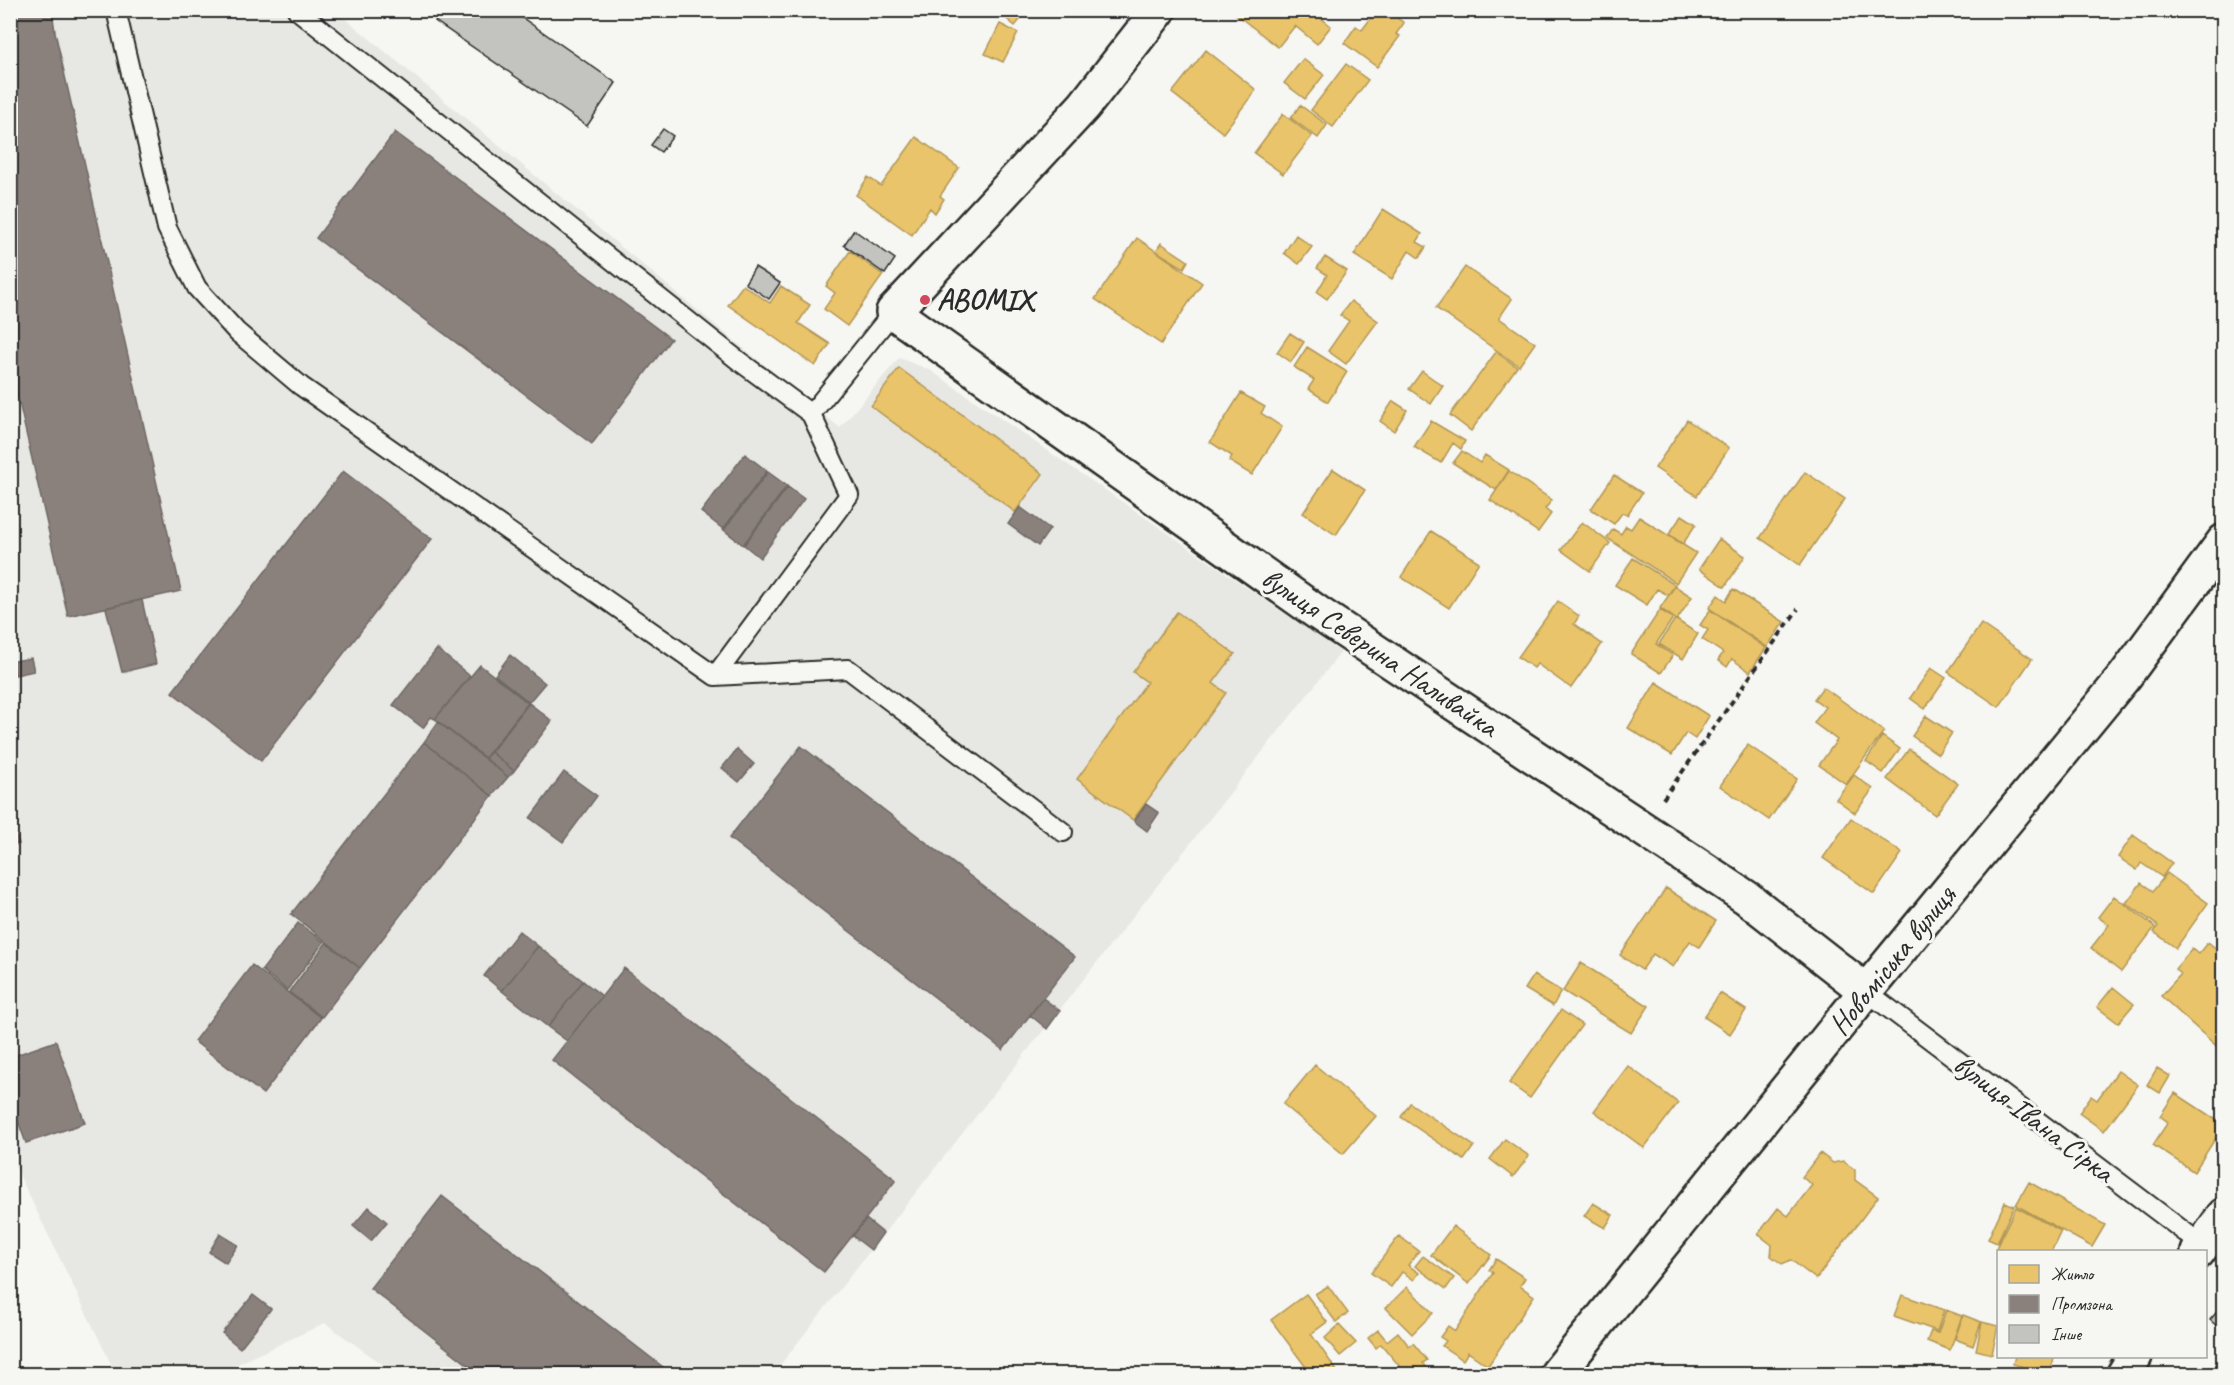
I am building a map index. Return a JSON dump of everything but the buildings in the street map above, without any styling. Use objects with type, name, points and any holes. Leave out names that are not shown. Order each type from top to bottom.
[{"type":"street","points":[[893,312],[1084,106],[1159,10]]},
{"type":"street","name":"вулиця Северина Наливайка","points":[[893,312],[1318,613],[1747,898],[1866,992]]},
{"type":"street","name":"Новоміська вулиця","points":[[1557,1374],[2125,676],[2223,541]]},
{"type":"street","name":"вулиця Івана Сірка","points":[[2200,1248],[2223,1215]]},
{"type":"street","points":[[2124,1374],[2134,1358]]},
{"type":"lane","points":[[116,10],[167,228],[197,288],[237,332],[301,386],[716,676],[848,669],[1064,832]]},
{"type":"lane","points":[[297,10],[739,361],[811,414],[849,495],[716,676]]},
{"type":"lane","points":[[811,414],[893,312]]},
{"type":"lane","name":"вулиця Івана Сірка","points":[[1866,992],[2200,1248]]},
{"type":"path","points":[[1642,829],[1798,609]]},
{"type":"shaded area","points":[[11,11],[336,11],[840,428],[899,358],[930,370],[1341,652],[773,1374],[396,1374],[325,1323],[216,1374],[116,1374],[11,1158]]},
{"type":"place","name":"ABOMIX","points":[[925,300]]}]
